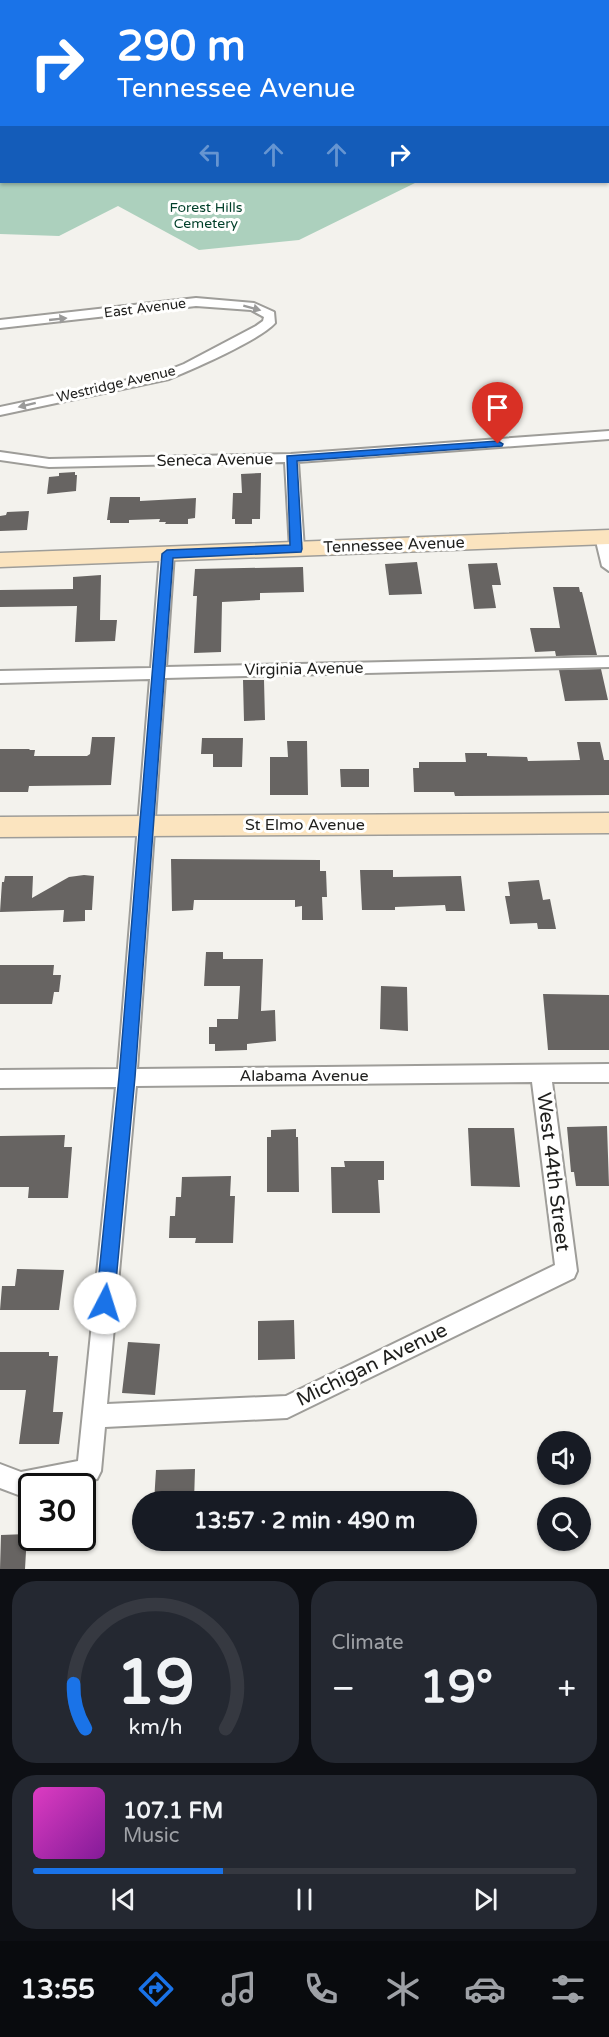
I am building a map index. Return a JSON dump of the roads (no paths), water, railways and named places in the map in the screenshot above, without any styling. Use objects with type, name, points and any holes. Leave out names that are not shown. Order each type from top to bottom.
[{"type":"street","name":"East Avenue","points":[[0,324],[196,302],[254,307],[270,315],[269,322],[260,329]]},
{"type":"street","name":"Westridge Avenue","points":[[0,411],[165,376],[188,367],[260,329]]},
{"type":"street","name":"Seneca Avenue","points":[[0,456],[49,463],[291,458],[609,435]]},
{"type":"street","points":[[291,458],[297,549]]},
{"type":"street","points":[[606,537],[609,566]]},
{"type":"street","name":"Tennessee Avenue","points":[[0,560],[606,537]]},
{"type":"street","points":[[0,1476],[21,1485],[89,1471],[127,1077],[167,554]]},
{"type":"street","name":"Virginia Avenue","points":[[0,677],[609,662]]},
{"type":"street","name":"St Elmo Avenue","points":[[0,827],[609,823]]},
{"type":"street","name":"Alabama Avenue","points":[[0,1079],[609,1073]]},
{"type":"street","name":"West 44th Street","points":[[541,1074],[566,1271]]},
{"type":"street","name":"Michigan Avenue","points":[[94,1416],[287,1407],[566,1271]]},
{"type":"park label","name":"Forest Hills Cemetery","points":[[206,216]]}]
